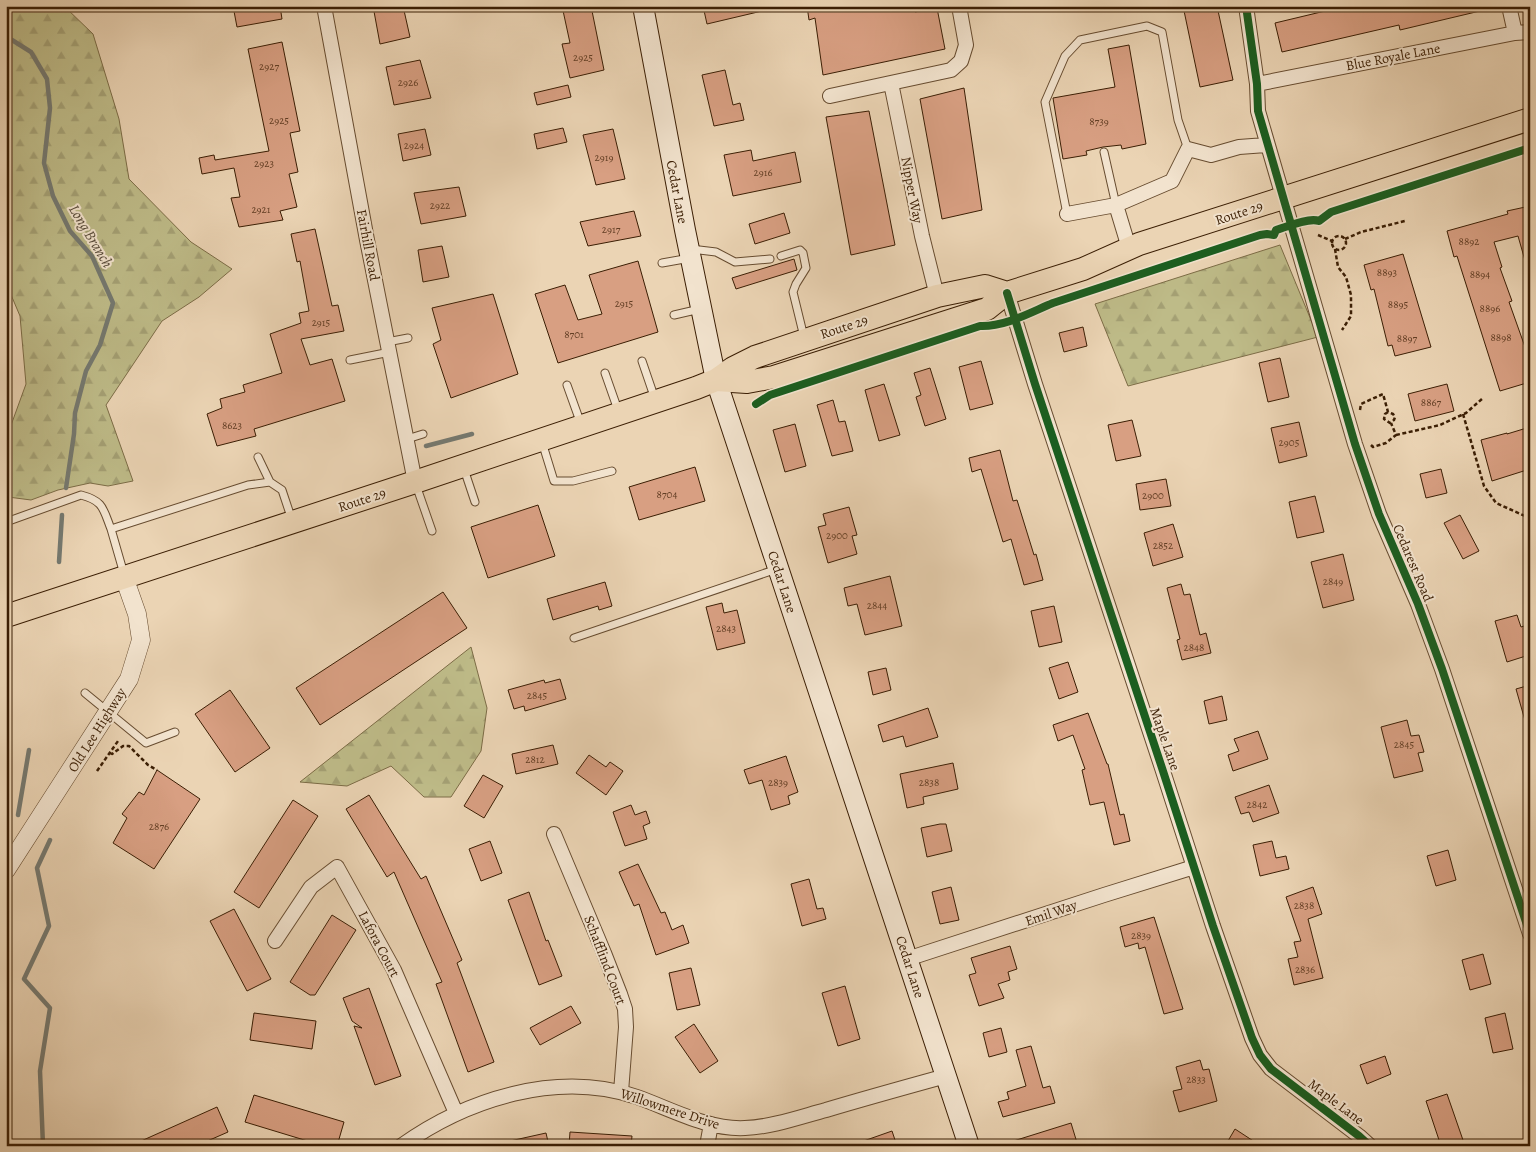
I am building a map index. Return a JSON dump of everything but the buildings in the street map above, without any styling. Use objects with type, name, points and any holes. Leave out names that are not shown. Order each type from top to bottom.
[{"type":"main road","name":"Cedar Lane","points":[[642,6],[689,253],[716,380],[969,1146]]},
{"type":"main road","name":"Route 29","points":[[716,380],[747,382],[774,377],[987,309],[1007,293],[1082,269],[1129,248],[1530,119]]},
{"type":"main road","name":"Route 29","points":[[6,616],[656,401],[716,380],[733,368],[755,357],[937,296],[986,286],[1007,293]]},
{"type":"street","name":"Fairhill Road","points":[[324,6],[367,240],[415,482]]},
{"type":"street","points":[[830,96],[951,70],[961,61],[966,45],[959,6]]},
{"type":"street","name":"Cedarest Road","points":[[1246,6],[1257,84],[1258,111],[1266,145],[1284,198],[1364,470],[1379,514],[1418,604],[1442,668],[1530,934]]},
{"type":"street","points":[[1509,6],[1515,33]]},
{"type":"street","name":"Blue Royale Lane","points":[[1257,84],[1515,33],[1530,32]]},
{"type":"street","name":"Nipper Way","points":[[891,83],[922,236],[937,296]]},
{"type":"street","points":[[1067,214],[1116,205],[1172,181],[1188,150],[1211,155],[1239,147],[1266,145]]},
{"type":"street","points":[[1116,205],[1129,248]]},
{"type":"street","name":"Maple Lane","points":[[1007,293],[1035,384],[1242,1012],[1260,1055],[1272,1069],[1370,1146]]},
{"type":"street","name":"Old Lee Highway","points":[[6,870],[129,678],[141,640],[137,614],[124,577]]},
{"type":"street","name":"Schafflind Court","points":[[554,834],[625,1009],[626,1027],[621,1092]]},
{"type":"street","name":"Lafora Court","points":[[275,941],[311,886],[337,867],[394,970],[456,1113]]},
{"type":"street","name":"Emil Way","points":[[907,959],[1194,867]]},
{"type":"street","name":"Willowmere Drive","points":[[401,1146],[456,1113],[485,1102],[546,1088],[576,1087],[621,1092],[710,1124],[731,1128],[761,1126],[800,1117],[946,1076]]},
{"type":"street","points":[[707,1146],[710,1124]]},
{"type":"lane","points":[[1067,214],[1045,102],[1065,56],[1080,40],[1147,26],[1162,32],[1178,120],[1188,150]]},
{"type":"lane","points":[[1104,152],[1116,205]]},
{"type":"lane","points":[[781,256],[800,250],[803,253],[806,268],[793,292],[805,340]]},
{"type":"lane","points":[[662,263],[689,253],[716,252],[735,262],[770,259]]},
{"type":"lane","points":[[674,315],[701,309]]},
{"type":"lane","points":[[350,360],[408,338]]},
{"type":"lane","points":[[642,361],[656,401]]},
{"type":"lane","points":[[605,373],[620,413]]},
{"type":"lane","points":[[567,385],[582,426]]},
{"type":"lane","points":[[407,439],[423,434]]},
{"type":"lane","points":[[541,439],[554,481],[573,481],[612,471]]},
{"type":"lane","points":[[258,457],[270,482],[282,490],[292,522]]},
{"type":"lane","points":[[463,466],[475,502]]},
{"type":"lane","points":[[110,529],[248,485],[270,482]]},
{"type":"lane","points":[[415,482],[432,531]]},
{"type":"lane","points":[[6,522],[81,495],[93,498],[102,507],[124,577]]},
{"type":"lane","points":[[574,638],[778,569]]},
{"type":"lane","points":[[85,693],[146,743],[176,732]]},
{"type":"path","points":[[1332,241],[1335,237],[1345,238],[1404,221]]},
{"type":"path","points":[[1318,235],[1332,241]]},
{"type":"path","points":[[1335,249],[1340,250],[1344,248],[1345,238]]},
{"type":"path","points":[[1332,241],[1338,267],[1346,277],[1351,296],[1351,316],[1342,330]]},
{"type":"path","points":[[1359,416],[1361,404],[1383,394],[1388,412],[1395,417],[1391,423]]},
{"type":"path","points":[[1368,443],[1373,447],[1386,443],[1396,435],[1440,425],[1463,414],[1483,398]]},
{"type":"path","points":[[1388,412],[1385,414],[1384,419],[1391,423],[1396,435]]},
{"type":"path","points":[[1463,414],[1484,486],[1496,502],[1525,516],[1530,516]]},
{"type":"path","points":[[97,771],[118,741]]},
{"type":"path","points":[[110,753],[112,754],[123,746],[129,746],[148,765],[157,770]]},
{"type":"green space","points":[[6,6],[64,6],[93,34],[119,119],[129,179],[191,242],[232,269],[199,297],[162,321],[106,405],[133,481],[108,486],[90,483],[58,490],[31,500],[8,497],[6,492],[6,439],[26,384],[20,316],[6,283]]},
{"type":"green space","points":[[1280,245],[1318,337],[1128,386],[1095,304]]},
{"type":"green space","points":[[471,647],[487,708],[481,751],[451,797],[424,797],[391,766],[347,786],[300,782]]},
{"type":"waterway","name":"Long Branch","points":[[6,39],[12,40],[31,52],[47,79],[50,108],[44,163],[53,196],[70,231],[92,256],[113,303],[100,345],[86,371],[75,413],[74,434],[66,488]]},
{"type":"waterway","points":[[426,446],[472,434]]},
{"type":"waterway","name":"Long Branch","points":[[59,562],[62,515]]},
{"type":"waterway","name":"Long Branch","points":[[18,815],[29,750]]},
{"type":"waterway","name":"Long Branch","points":[[43,1146],[40,1071],[50,1008],[24,979],[49,926],[37,868],[50,840]]},
{"type":"cycle path","points":[[1246,6],[1257,84],[1258,111],[1355,444],[1379,514],[1418,604],[1442,669],[1530,934]]},
{"type":"cycle path","points":[[756,404],[770,395],[980,326],[1008,322],[1053,303],[1260,235],[1274,235],[1276,230],[1291,225],[1309,220],[1319,221],[1331,212],[1530,148]]},
{"type":"cycle path","points":[[1007,293],[1035,384],[1213,926],[1252,1038],[1260,1055],[1271,1069],[1370,1146]]}]
